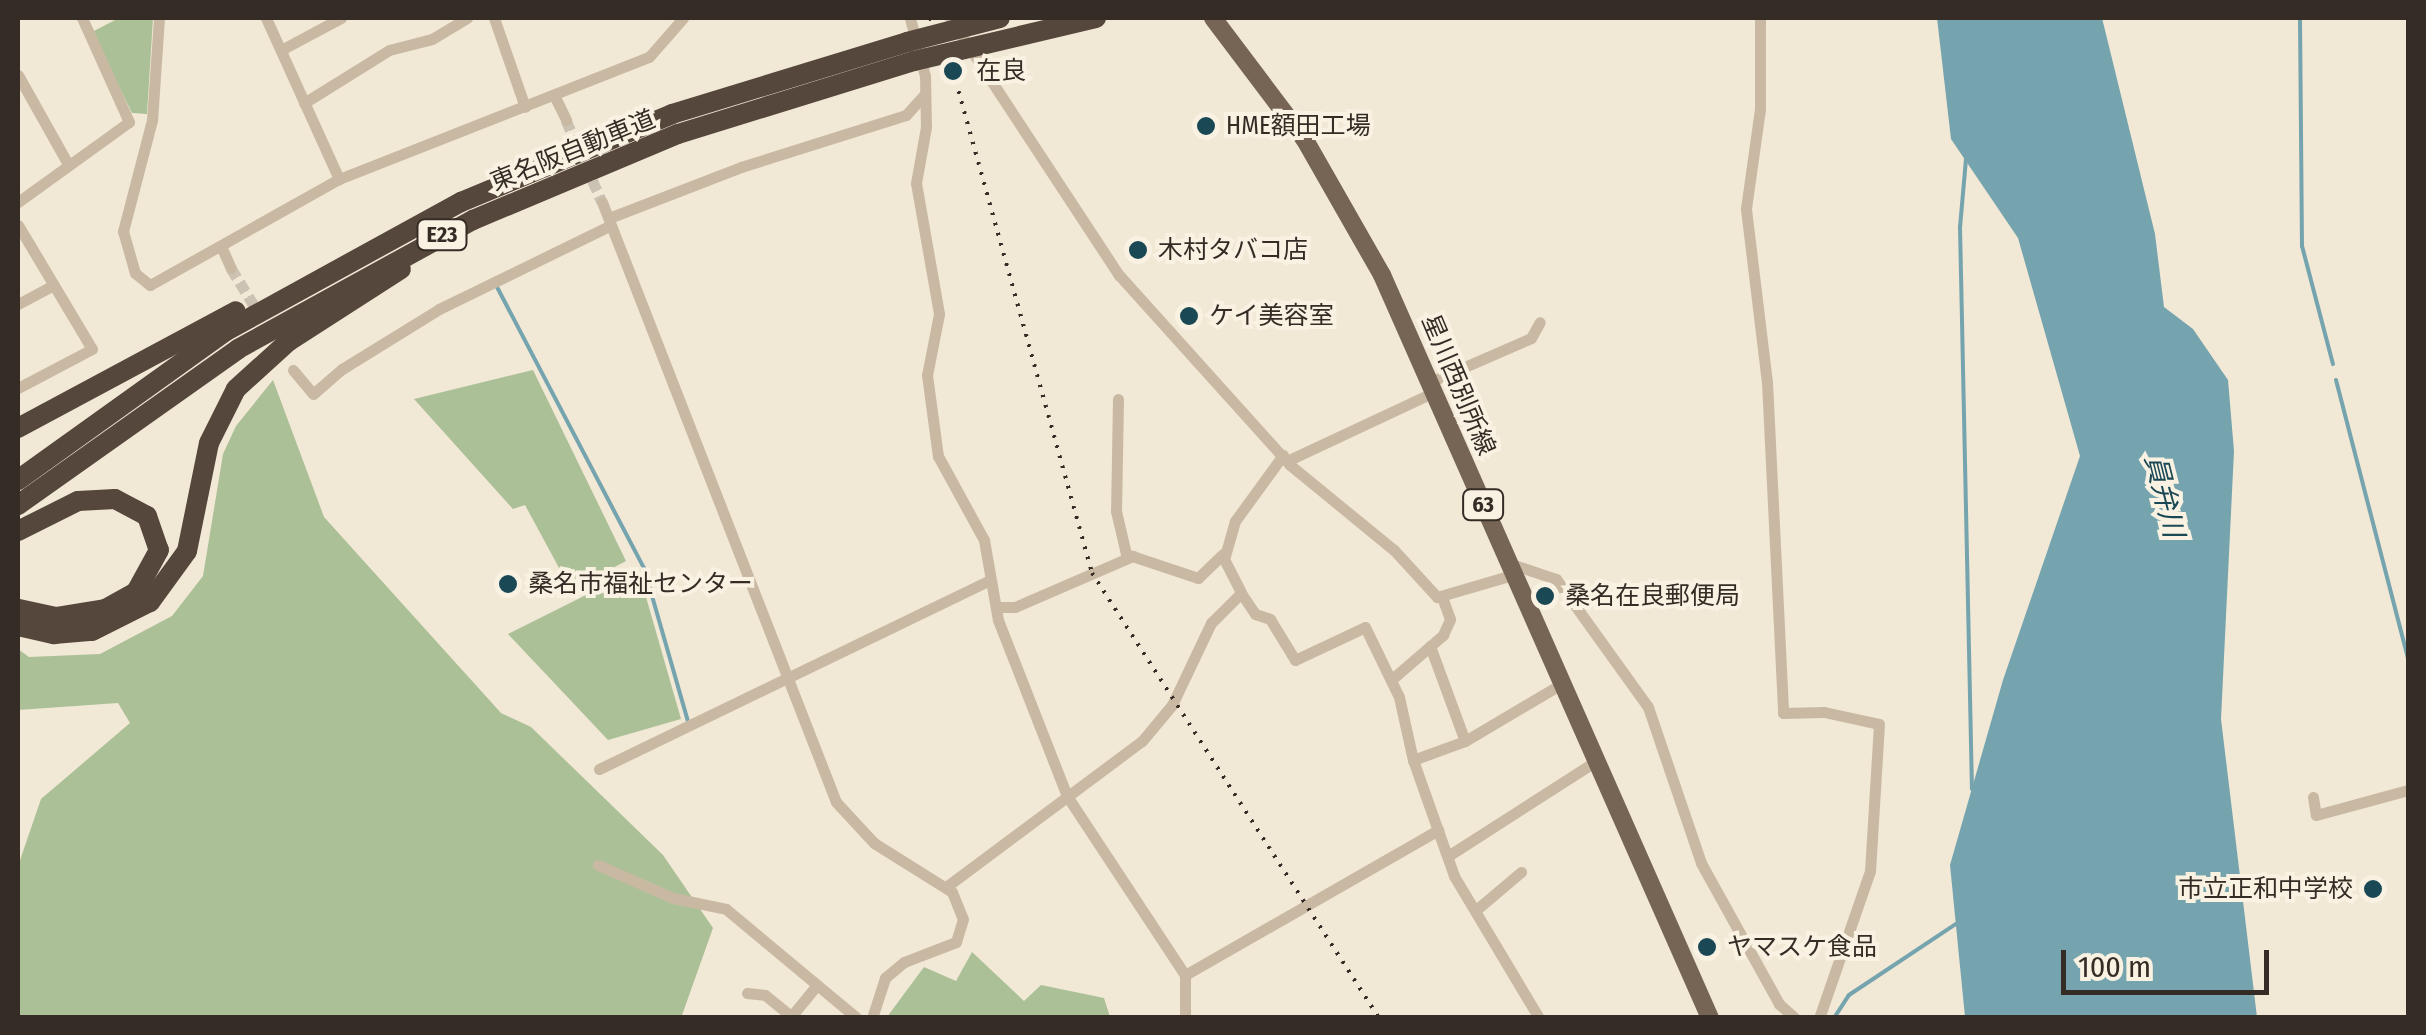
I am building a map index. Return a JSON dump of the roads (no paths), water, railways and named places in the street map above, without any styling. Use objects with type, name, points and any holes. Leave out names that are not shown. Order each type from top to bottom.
[{"type":"highway","name":"東名阪自動車道","points":[[18,480],[226,331],[467,211],[1000,18]]},
{"type":"highway","name":"東名阪自動車道","points":[[911,52],[1096,18]]},
{"type":"highway","name":"東名阪自動車道","points":[[18,506],[238,348],[467,211]]},
{"type":"highway","points":[[18,428],[372,239],[467,211]]},
{"type":"highway","points":[[18,626],[54,634],[92,631],[150,602],[187,551],[208,443],[236,389],[289,341],[467,211]]},
{"type":"highway","points":[[18,531],[78,502],[115,499],[147,516],[158,550],[136,592],[105,609],[56,617],[18,609]]},
{"type":"main road","name":"星川西別所線","points":[[1213,18],[1352,215],[1432,387],[1558,686],[1710,1018]]},
{"type":"street","points":[[82,18],[128,122]]},
{"type":"street","points":[[159,18],[152,120],[122,231],[135,273],[150,285],[338,179],[649,58],[672,23],[683,18]]},
{"type":"street","points":[[266,18],[338,179]]},
{"type":"street","points":[[281,50],[341,18]]},
{"type":"street","points":[[304,103],[389,50],[432,38],[467,18]]},
{"type":"street","points":[[494,18],[525,107]]},
{"type":"street","points":[[910,18],[925,94],[916,200],[940,314],[928,399],[938,456],[984,540],[996,607],[1067,796],[1185,975],[1184,1018]]},
{"type":"street","points":[[950,18],[1119,275],[1173,342],[1286,458],[1442,597],[1450,619],[1430,646],[1391,680]]},
{"type":"street","points":[[1760,18],[1760,109],[1746,209],[1767,382],[1783,712],[1824,712],[1879,724],[1870,871],[1819,1018]]},
{"type":"street","points":[[18,75],[68,164]]},
{"type":"street","points":[[293,370],[309,399],[342,369],[439,310],[610,221],[741,166],[906,115],[925,94]]},
{"type":"street","points":[[554,95],[566,120]]},
{"type":"street","points":[[18,202],[128,122],[152,120]]},
{"type":"street","points":[[602,202],[836,802],[874,842],[946,887],[964,919],[962,937],[896,968],[880,987],[872,1018]]},
{"type":"street","points":[[18,225],[92,349],[18,388]]},
{"type":"street","points":[[221,246],[231,268]]},
{"type":"street","points":[[18,304],[53,285]]},
{"type":"street","points":[[1118,400],[1116,511],[1126,554],[1198,578],[1223,554],[1240,512],[1286,458],[1531,338],[1540,322]]},
{"type":"street","points":[[1223,554],[1255,614],[1270,618],[1295,660],[1365,627],[1391,680],[1413,760],[1448,856],[1539,1018]]},
{"type":"street","points":[[996,607],[1015,606],[1133,556]]},
{"type":"street","points":[[1442,597],[1510,569],[1556,578],[1648,706],[1701,863],[1780,1004],[1796,1018]]},
{"type":"street","points":[[599,768],[788,680],[905,616],[990,580]]},
{"type":"street","points":[[946,887],[1120,760],[1161,720],[1211,623],[1241,593]]},
{"type":"street","points":[[1430,646],[1464,741]]},
{"type":"street","points":[[1413,760],[1464,741],[1558,686]]},
{"type":"street","points":[[1448,856],[1593,762]]},
{"type":"street","points":[[2313,797],[2316,815],[2408,790]]},
{"type":"street","points":[[1185,975],[1438,830]]},
{"type":"street","points":[[598,864],[672,898],[726,909],[856,1018]]},
{"type":"street","points":[[1476,910],[1521,872]]},
{"type":"street","points":[[746,993],[765,995],[790,1017],[816,986]]},
{"type":"water","name":"員弁川","points":[[1937,18],[2102,18],[2155,234],[2164,307],[2193,329],[2228,380],[2234,451],[2221,719],[2257,1017],[1965,1017],[1950,865],[2003,680],[2080,456],[2018,238],[1951,139]]},
{"type":"waterway","points":[[2300,18],[2302,246],[2333,364]]},
{"type":"waterway","points":[[1966,159],[1960,227],[1972,789]]},
{"type":"waterway","points":[[497,287],[644,568],[688,721]]},
{"type":"waterway","points":[[2336,380],[2408,658]]},
{"type":"waterway","points":[[1834,1018],[1849,995],[1956,924]]},
{"type":"tunnel","points":[[566,120],[602,202]]},
{"type":"tunnel","points":[[231,268],[260,315]]},
{"type":"railway","points":[[930,18],[953,71],[1092,573],[1379,1018]]},
{"type":"place","name":"在良","points":[[953,71]]},
{"type":"place","name":"HME額田工場","points":[[1206,126]]},
{"type":"place","name":"木村タバコ店","points":[[1138,250]]},
{"type":"place","name":"ケイ美容室","points":[[1189,316]]},
{"type":"place","name":"桑名市福祉センター","points":[[508,584]]},
{"type":"place","name":"桑名在良郵便局","points":[[1545,596]]},
{"type":"place","name":"市立正和中学校","points":[[2373,889]]},
{"type":"place","name":"ヤマスケ食品","points":[[1707,947]]}]
